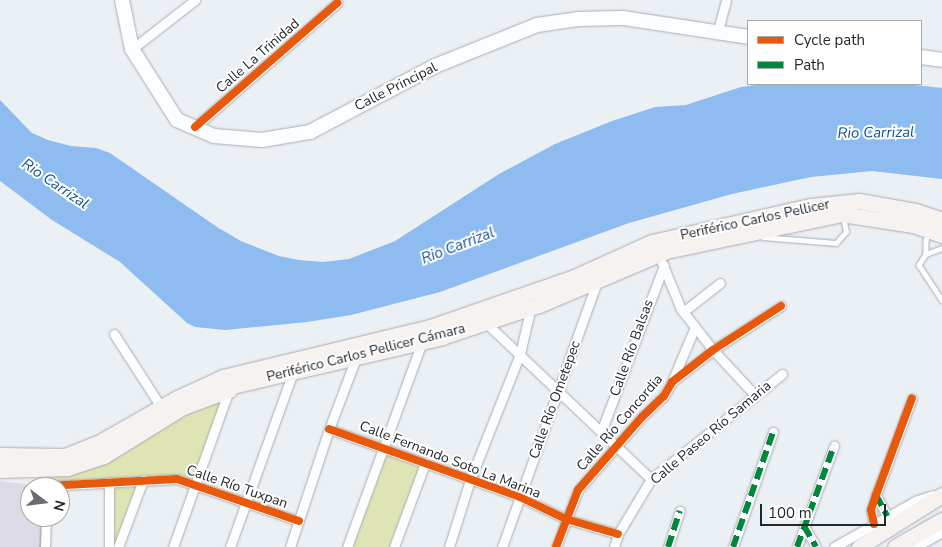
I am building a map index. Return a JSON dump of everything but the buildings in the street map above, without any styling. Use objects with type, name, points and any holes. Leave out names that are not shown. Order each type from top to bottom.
[{"type":"main road","name":"Calle Principal","points":[[122,0],[132,49],[177,120],[214,136],[262,140],[310,132],[436,66],[537,25],[578,19],[623,18],[717,34],[747,37]]},
{"type":"main road","points":[[922,57],[942,60]]},
{"type":"main road","name":"Periférico Carlos Pellicer","points":[[574,277],[652,242],[811,206],[842,209],[859,202],[915,211],[942,220]]},
{"type":"main road","name":"Periférico Carlos Pellicer Cámara","points":[[0,455],[67,468],[104,456],[183,407],[229,390],[232,386],[422,342],[486,322],[660,259],[738,235],[842,209],[936,232]]},
{"type":"main road","name":"Periférico Carlos Pellicer Cámara","points":[[0,470],[48,463],[98,443],[161,406],[223,377],[430,327],[574,277]]},
{"type":"main road","points":[[859,547],[942,494]]},
{"type":"main road","points":[[895,547],[942,520]]},
{"type":"street","points":[[132,49],[194,0]]},
{"type":"street","points":[[717,34],[726,0]]},
{"type":"street","name":"Calle La Trinidad","points":[[195,127],[337,3]]},
{"type":"street","points":[[660,259],[683,312],[713,350],[754,395]]},
{"type":"street","name":"Calle Río Balsas","points":[[601,432],[660,259]]},
{"type":"street","name":"Calle Río Ometepec","points":[[502,547],[560,390],[597,281]]},
{"type":"street","points":[[683,312],[720,283]]},
{"type":"street","points":[[449,547],[470,480],[520,354],[531,306]]},
{"type":"street","name":"Calle Río Concordia","points":[[556,547],[578,490],[664,396],[672,382],[713,350],[781,306]]},
{"type":"street","points":[[486,322],[560,390],[651,479]]},
{"type":"street","points":[[672,382],[695,327]]},
{"type":"street","points":[[114,334],[161,406]]},
{"type":"street","points":[[347,547],[422,342]]},
{"type":"street","points":[[290,547],[356,358]]},
{"type":"street","points":[[230,547],[293,372]]},
{"type":"street","name":"Calle Paseo Río Samaria","points":[[614,547],[618,534],[651,479],[782,374]]},
{"type":"street","points":[[173,547],[229,390]]},
{"type":"street","points":[[874,524],[871,510],[912,398]]},
{"type":"street","name":"Calle Fernando Soto La Marina","points":[[330,429],[520,497],[566,519],[618,534]]},
{"type":"street","points":[[733,547],[773,432]]},
{"type":"street","points":[[797,547],[834,446]]},
{"type":"street","points":[[47,477],[48,463]]},
{"type":"street","points":[[394,547],[425,463]]},
{"type":"street","name":"Calle Río Tuxpan","points":[[70,485],[177,479],[299,522]]},
{"type":"street","points":[[118,547],[143,480]]},
{"type":"street","points":[[109,482],[109,547]]},
{"type":"street","points":[[834,547],[915,501],[942,494]]},
{"type":"street","points":[[876,495],[887,516]]},
{"type":"street","points":[[668,547],[680,511]]},
{"type":"street","points":[[804,526],[816,547]]},
{"type":"street","points":[[45,547],[46,527]]},
{"type":"street","points":[[915,547],[942,532]]},
{"type":"lane","points":[[738,235],[836,243],[846,232],[842,209]]},
{"type":"lane","points":[[936,232],[926,242],[926,254],[919,265],[942,300]]},
{"type":"lane","points":[[926,254],[942,248]]},
{"type":"green space","points":[[229,390],[195,485],[177,479],[143,481],[118,547],[107,547],[109,482],[70,484],[70,477],[47,477],[47,469]]},
{"type":"green space","points":[[383,447],[425,463],[394,547],[347,547]]},
{"type":"water","name":"Rio Carrizal","points":[[755,85],[915,85],[942,88],[942,179],[872,171],[811,177],[732,194],[629,223],[440,292],[351,315],[307,322],[225,330],[195,327],[187,323],[120,262],[52,220],[0,181],[0,100],[32,133],[48,140],[71,146],[96,148],[110,153],[217,227],[241,241],[279,256],[299,260],[323,262],[349,259],[395,241],[499,174],[555,144],[612,121],[655,107],[686,105],[741,87]]},
{"type":"marked path","points":[[733,547],[773,432]]},
{"type":"marked path","points":[[797,547],[834,446]]},
{"type":"marked path","points":[[876,495],[887,516]]},
{"type":"marked path","points":[[668,547],[680,511]]},
{"type":"marked path","points":[[804,526],[816,547]]},
{"type":"cycle path","points":[[195,127],[337,3]]},
{"type":"cycle path","points":[[556,547],[578,490],[642,417],[664,396],[672,382],[713,350],[781,306]]},
{"type":"cycle path","points":[[874,524],[871,510],[912,398]]},
{"type":"cycle path","points":[[329,429],[520,497],[566,519],[618,534]]},
{"type":"cycle path","points":[[70,485],[177,479],[299,521]]}]
